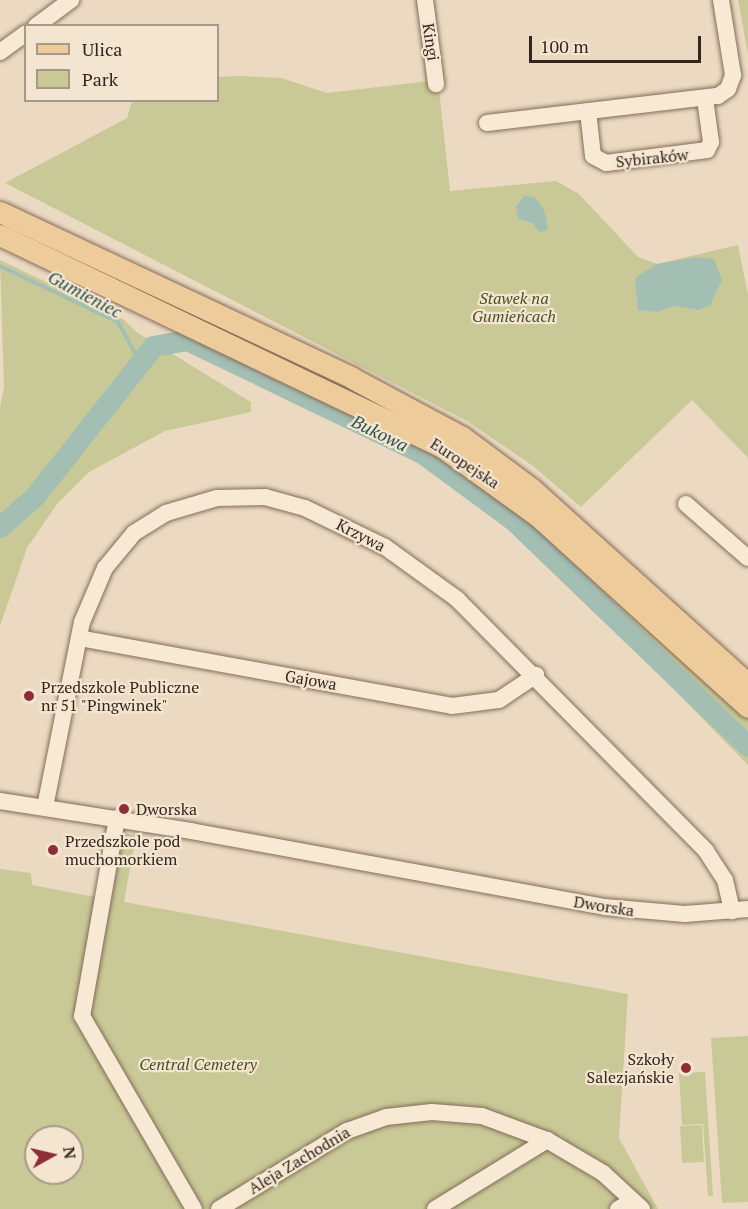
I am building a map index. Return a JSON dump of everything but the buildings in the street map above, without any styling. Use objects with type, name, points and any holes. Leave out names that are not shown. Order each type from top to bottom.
[{"type":"main road","name":"Europejska","points":[[0,212],[352,378],[462,436],[532,489],[748,684]]},
{"type":"main road","name":"Europejska","points":[[0,235],[442,447],[532,511],[748,707]]},
{"type":"street","name":"Kingi","points":[[425,0],[436,84]]},
{"type":"street","points":[[487,123],[705,99],[723,93],[733,75],[721,0]]},
{"type":"street","points":[[39,24],[72,1]]},
{"type":"street","points":[[0,52],[24,34]]},
{"type":"street","name":"Sybiraków","points":[[588,111],[593,156],[606,163],[707,150],[711,142],[705,99]]},
{"type":"street","name":"Krzywa","points":[[45,807],[79,638],[97,582],[134,534],[166,513],[189,504],[255,496],[305,508],[407,560],[480,619],[712,859],[740,910]]},
{"type":"street","points":[[686,504],[748,558]]},
{"type":"street","name":"Gajowa","points":[[79,638],[452,706],[499,700],[536,675]]},
{"type":"street","name":"Dworska","points":[[0,801],[117,818],[606,907],[664,913],[740,910]]},
{"type":"street","points":[[117,818],[82,1016],[194,1209]]},
{"type":"street","name":"Aleja Zachodnia","points":[[219,1209],[327,1140],[387,1118],[432,1112],[465,1114],[501,1121],[547,1140],[590,1164],[638,1204]]},
{"type":"street","points":[[435,1209],[547,1140]]},
{"type":"street","points":[[618,1209],[638,1204]]},
{"type":"green space","points":[[738,0],[748,0],[748,54]]},
{"type":"green space","name":"Stawek na Gumieńcach","points":[[219,77],[281,78],[327,93],[438,80],[450,191],[556,181],[579,194],[638,257],[657,264],[738,245],[748,295],[748,458],[692,400],[581,507],[533,466],[467,421],[5,183],[127,118],[132,102],[219,102]]},
{"type":"green space","points":[[0,260],[123,319],[138,333],[251,402],[251,412],[165,431],[89,472],[57,504],[27,548],[0,626],[0,408],[4,387]]},
{"type":"green space","points":[[408,437],[529,517],[748,716],[748,765],[581,595],[479,500],[453,481],[402,455]]},
{"type":"green space","name":"Central Cemetery","points":[[110,831],[136,835],[124,902],[628,994],[619,1138],[658,1209],[0,1209],[0,869],[31,873],[32,885],[95,897]]},
{"type":"green space","points":[[748,1036],[748,1202],[722,1203],[711,1038]]},
{"type":"green space","points":[[705,1072],[713,1196],[708,1196],[703,1124],[682,1125],[679,1073]]},
{"type":"green space","points":[[702,1125],[704,1162],[682,1163],[680,1126]]},
{"type":"shaded area","points":[[524,196],[534,197],[544,210],[548,228],[545,231],[539,232],[533,223],[518,219],[516,207]]},
{"type":"shaded area","points":[[697,257],[714,259],[722,280],[710,305],[699,310],[675,306],[657,312],[638,310],[635,278],[657,264]]},
{"type":"waterway","name":"Gumieniec","points":[[0,266],[118,322],[140,362]]},
{"type":"waterway","name":"Bukowa","points":[[0,527],[35,496],[153,346],[187,340],[422,453],[513,520],[748,746]]},
{"type":"place","name":"Przedszkole Publiczne nr 51 \"Pingwinek\"","points":[[29,696]]},
{"type":"place","name":"Dworska","points":[[124,809]]},
{"type":"place","name":"Przedszkole pod muchomorkiem","points":[[53,850]]},
{"type":"place","name":"Szkoły Salezjańskie","points":[[686,1068]]}]
